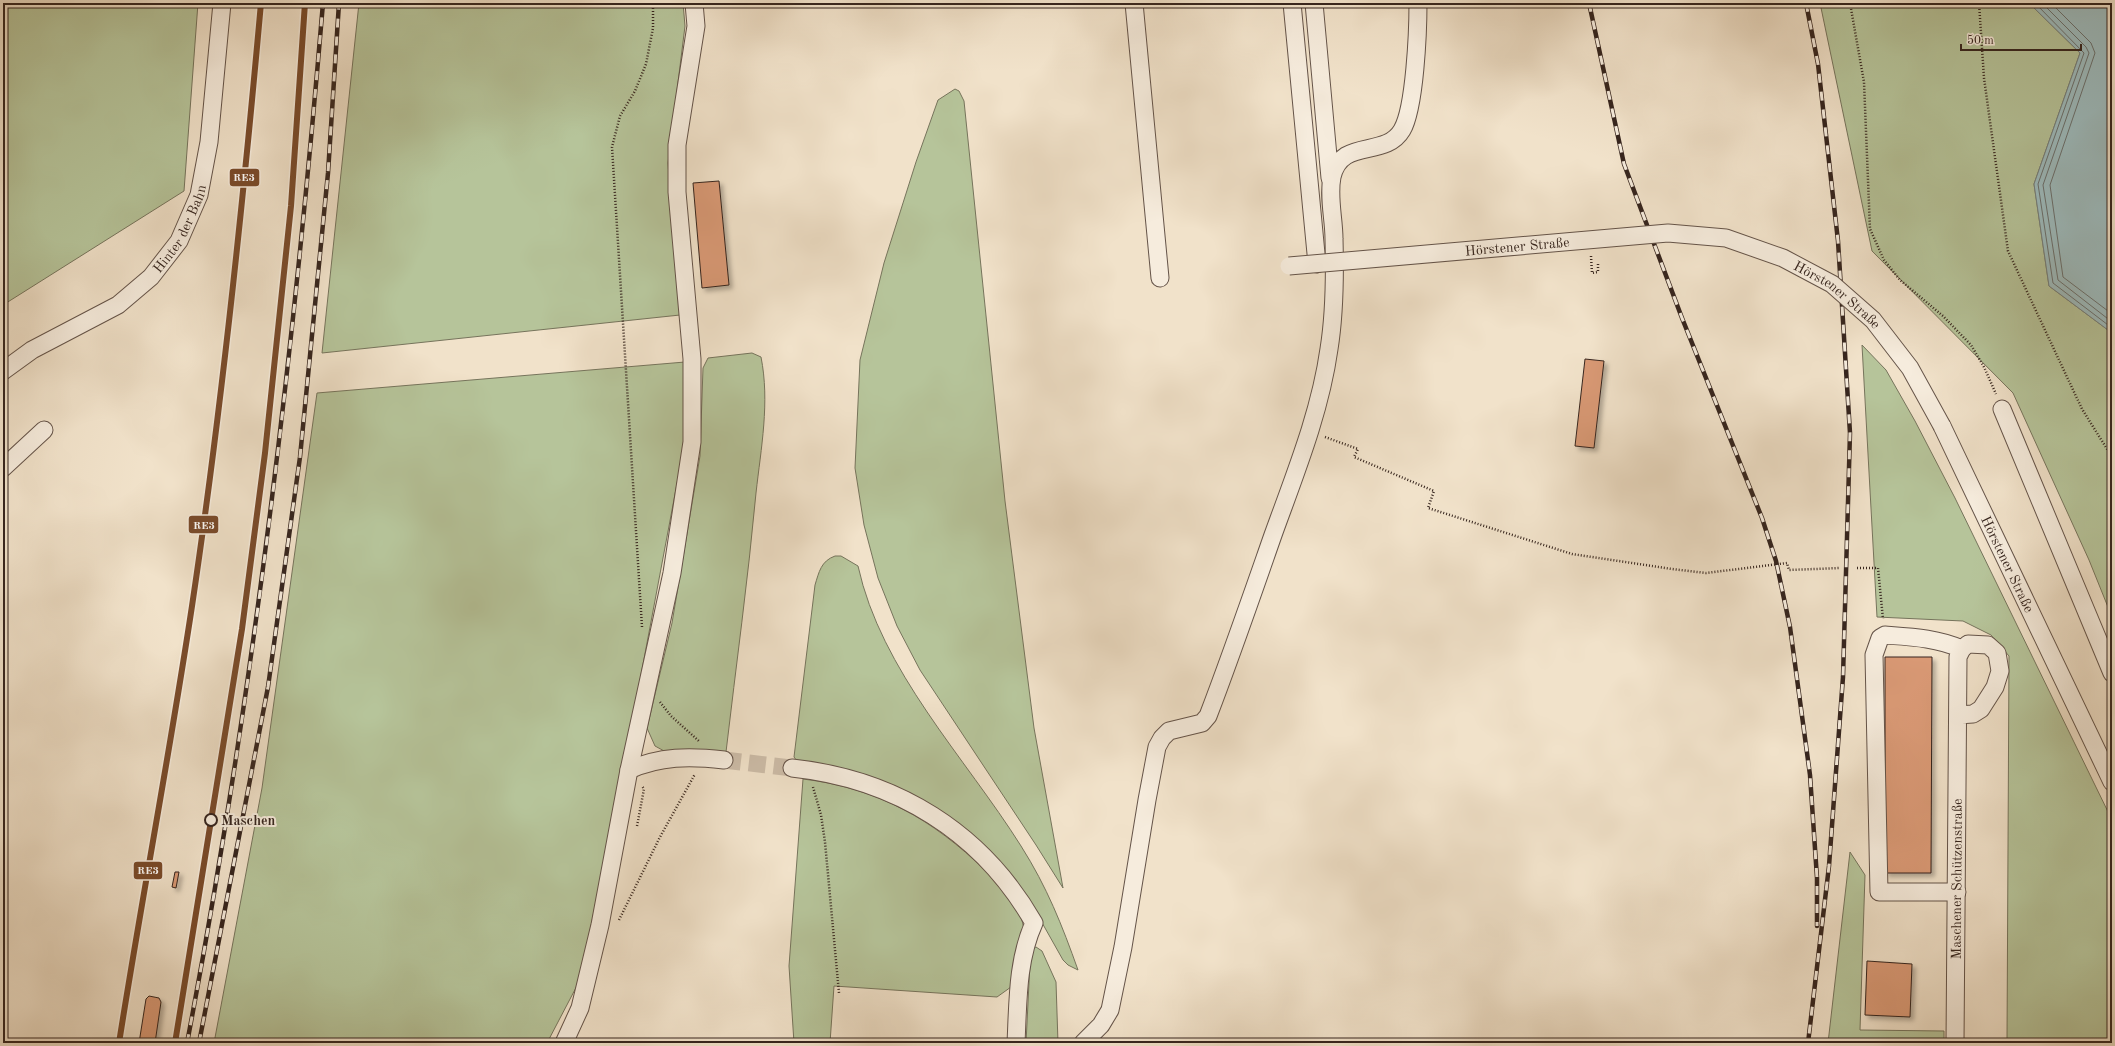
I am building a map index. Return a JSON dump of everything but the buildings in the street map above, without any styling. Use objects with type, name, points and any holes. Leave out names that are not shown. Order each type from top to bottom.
[{"type":"street","name":"Hinter der Bahn","points":[[3,371],[32,350],[118,305],[151,277],[179,241],[199,195],[209,142],[222,3]]},
{"type":"street","points":[[564,1043],[580,1008],[587,984],[629,770],[672,573],[692,442],[692,359],[677,192],[676,145],[696,26],[694,3]]},
{"type":"street","points":[[1134,3],[1160,278]]},
{"type":"street","points":[[1292,3],[1316,264]]},
{"type":"street","points":[[1083,1043],[1101,1026],[1110,1010],[1123,947],[1157,747],[1162,738],[1169,731],[1202,723],[1208,716],[1310,431],[1324,378],[1333,315],[1334,239],[1331,188],[1314,3]]},
{"type":"street","points":[[1331,188],[1333,175],[1338,163],[1346,155],[1356,150],[1390,142],[1402,131],[1408,115],[1416,50],[1418,3]]},
{"type":"street","name":"Hörstener Straße","points":[[1289,266],[1668,233],[1726,238],[1783,258],[1832,284],[1873,320],[1910,368],[1942,426],[2112,782]]},
{"type":"street","points":[[2002,410],[2112,673]]},
{"type":"street","points":[[3,468],[44,430]]},
{"type":"street","points":[[1957,892],[1879,892],[1874,655],[1880,638],[1885,636],[1922,637],[1945,642],[1962,650],[1968,644],[1988,645],[1997,653],[2000,671],[1995,687],[1981,709],[1973,714],[1958,715]]},
{"type":"street","name":"Maschener Schützenstraße","points":[[1955,1043],[1958,657],[1962,650]]},
{"type":"street","points":[[629,770],[641,765],[671,758],[721,759]]},
{"type":"street","points":[[799,768],[824,771],[852,778],[880,787],[906,800],[952,829],[976,848],[1012,889],[1034,923],[1028,935],[1021,964],[1016,1043]]},
{"type":"path","points":[[643,632],[612,147],[620,116],[635,91],[646,64],[653,28],[653,3]]},
{"type":"path","points":[[1850,3],[1864,82],[1870,229],[1884,260],[1900,280],[1943,316],[1971,345],[1984,367],[2002,410]]},
{"type":"path","points":[[1978,3],[1984,78],[2008,251],[2082,409],[2112,457]]},
{"type":"path","points":[[1591,262],[1592,272],[1598,272],[1598,263]]},
{"type":"path","points":[[1310,431],[1358,449],[1354,457],[1367,464],[1434,491],[1428,508],[1572,554],[1696,573],[1787,563],[1789,570],[1840,568]]},
{"type":"path","points":[[1857,568],[1878,568],[1885,636]]},
{"type":"path","points":[[617,924],[660,837],[694,774],[701,767],[721,759],[671,716],[657,698]]},
{"type":"path","points":[[799,768],[818,802],[823,828],[839,993]]},
{"type":"green space","points":[[3,3],[198,3],[184,191],[3,305]]},
{"type":"green space","points":[[359,3],[683,3],[685,26],[668,163],[680,315],[322,353]]},
{"type":"green space","points":[[1820,3],[2029,3],[2080,53],[2034,184],[2049,286],[2112,333],[2112,617],[2089,560],[2013,393],[1872,251]]},
{"type":"green space","points":[[955,89],[959,91],[964,101],[1005,501],[1034,728],[1063,888],[920,670],[897,626],[878,578],[864,525],[855,468],[860,360],[884,263],[916,162],[938,100]]},
{"type":"green space","points":[[1862,345],[1886,370],[1915,421],[1955,498],[2112,820],[2112,1043],[2009,1043],[2007,1040],[2009,656],[1991,635],[1963,621],[1877,617]]},
{"type":"green space","points":[[752,353],[761,357],[764,374],[764,425],[746,591],[726,752],[666,752],[655,746],[647,728],[672,623],[700,456],[703,368],[708,358]]},
{"type":"green space","points":[[685,362],[685,441],[628,744],[580,980],[547,1043],[214,1043],[262,788],[317,393]]},
{"type":"green space","points":[[841,556],[858,566],[869,605],[885,642],[927,712],[999,813],[1039,876],[1066,937],[1078,970],[1068,965],[1063,960],[1036,912],[1004,866],[963,828],[908,793],[880,780],[797,761],[794,757],[815,585],[819,571],[830,558]]},
{"type":"green space","points":[[803,779],[830,783],[856,790],[880,798],[902,809],[924,821],[945,836],[966,852],[986,871],[1010,898],[1019,914],[1024,931],[1011,987],[997,997],[834,986],[830,1043],[794,1043],[789,966]]},
{"type":"green space","points":[[1850,852],[1865,875],[1860,1030],[1944,1031],[1944,1043],[1828,1043]]},
{"type":"green space","points":[[1036,947],[1042,951],[1056,982],[1058,1043],[1026,1043],[1030,963],[1033,948]]},
{"type":"water","points":[[2029,3],[2112,3],[2112,333],[2049,286],[2034,184],[2080,53]]},
{"type":"tunnel","points":[[724,760],[792,768]]},
{"type":"railway","points":[[187,1043],[211,914],[232,784],[269,524],[299,264],[323,3]]},
{"type":"railway","points":[[199,1043],[268,687],[300,457],[328,173],[339,3]]},
{"type":"railway","points":[[1589,3],[1624,164],[1682,318],[1762,518],[1776,561],[1790,627],[1810,775],[1817,878],[1817,926]]},
{"type":"railway","points":[[1806,3],[1818,64],[1838,241],[1850,433],[1843,677],[1829,866],[1808,1043]]},
{"type":"transit line","name":"RE3","points":[[119,1043],[175,715],[203,531],[231,305],[261,3]]},
{"type":"transit line","name":"RE3","points":[[175,1043],[242,629],[265,453],[291,206],[305,3]]},
{"type":"place","name":"Maschen","points":[[211,820]]}]
